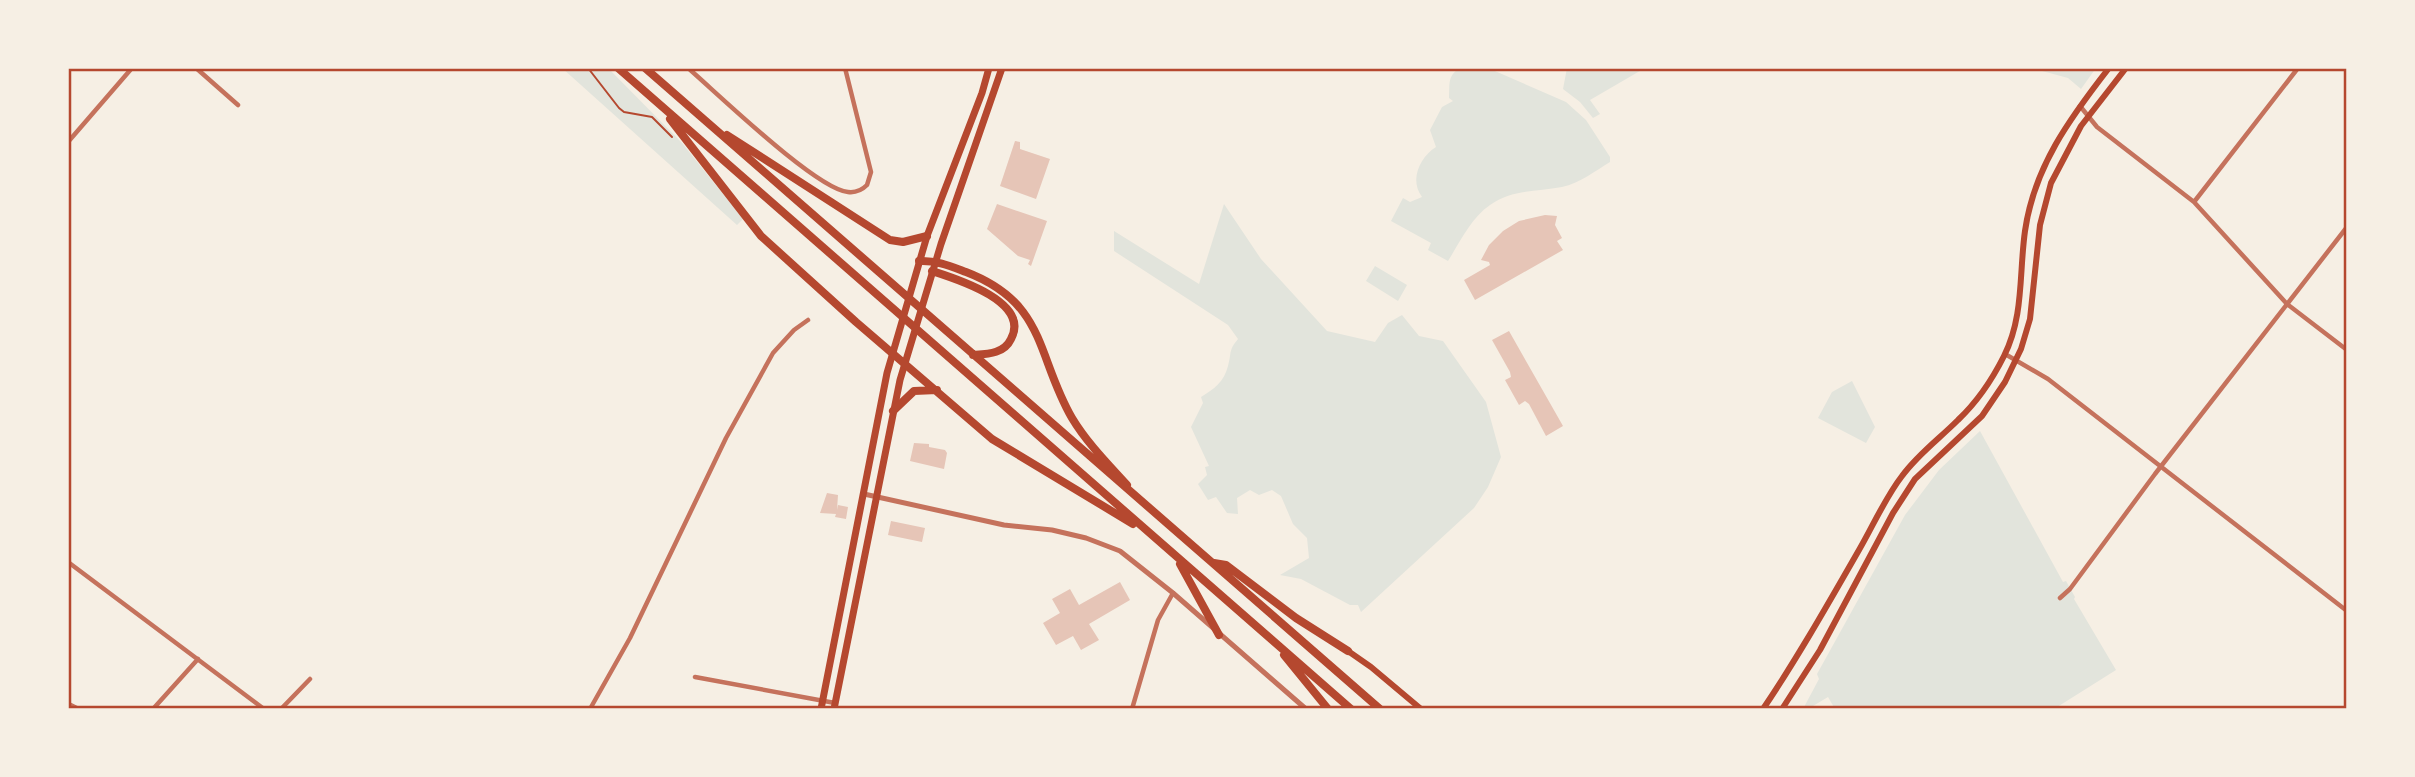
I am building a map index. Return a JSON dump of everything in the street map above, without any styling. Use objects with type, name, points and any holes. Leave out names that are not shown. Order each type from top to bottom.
[{"type":"highway","points":[[618,68],[1351,709]]},
{"type":"highway","points":[[645,68],[1380,709]]},
{"type":"highway","points":[[658,104],[761,236],[892,353],[1001,445],[1148,533]]},
{"type":"highway","points":[[708,124],[758,153],[890,240],[903,242],[926,236]]},
{"type":"highway","points":[[919,261],[936,261],[989,284],[1021,310],[1040,337],[1060,395],[1077,427],[1153,513]]},
{"type":"highway","points":[[932,271],[983,291],[1003,304],[1013,317],[1014,331],[1008,343],[996,352],[972,355]]},
{"type":"highway","points":[[893,411],[914,391],[937,390]]},
{"type":"highway","points":[[1177,559],[1219,635]]},
{"type":"highway","points":[[1212,562],[1226,565],[1296,618],[1348,651]]},
{"type":"highway","points":[[1269,637],[1328,709]]},
{"type":"main road","points":[[822,705],[892,353],[926,236],[982,93],[989,68]]},
{"type":"main road","points":[[834,706],[905,363],[932,271],[1002,68]]},
{"type":"main road","points":[[1763,709],[1808,639],[1901,477],[1925,449],[1967,411],[1988,384],[2005,354],[2020,299],[2025,229],[2032,198],[2052,149],[2109,68]]},
{"type":"main road","points":[[1782,709],[1820,650],[1914,479],[1982,416],[2005,382],[2027,332],[2033,304],[2037,247],[2044,204],[2062,159],[2088,117],[2126,68]]},
{"type":"main road","points":[[982,93],[993,97]]},
{"type":"main road","points":[[947,181],[961,186]]},
{"type":"main road","points":[[1348,651],[1421,709]]},
{"type":"street","points":[[68,142],[132,68]]},
{"type":"street","points":[[196,68],[238,105]]},
{"type":"street","points":[[688,68],[766,137],[831,186],[844,192],[859,191],[867,185],[871,172],[845,68]]},
{"type":"street","points":[[2194,202],[2298,68]]},
{"type":"street","points":[[2080,106],[2097,127],[2194,202],[2287,304],[2347,350]]},
{"type":"street","points":[[2060,598],[2070,589],[2347,227]]},
{"type":"street","points":[[590,709],[630,638],[726,438],[773,353],[794,330],[808,320]]},
{"type":"street","points":[[2005,354],[2048,379],[2347,611]]},
{"type":"street","points":[[864,494],[1004,525],[1052,530],[1086,538],[1120,551],[1173,593],[1306,709]]},
{"type":"street","points":[[69,566],[264,709]]},
{"type":"street","points":[[1132,709],[1158,620],[1173,593]]},
{"type":"street","points":[[153,709],[198,659]]},
{"type":"street","points":[[695,677],[834,706]]},
{"type":"street","points":[[281,709],[310,679]]},
{"type":"street","points":[[68,704],[78,709]]},
{"type":"shaded area","points":[[562,68],[608,68],[682,143],[743,219],[737,225]]},
{"type":"shaded area","points":[[1460,68],[1488,68],[1566,102],[1586,120],[1610,157],[1610,162],[1569,185],[1516,194],[1498,200],[1477,217],[1448,261],[1428,250],[1431,243],[1391,221],[1403,198],[1410,202],[1422,197],[1416,183],[1418,169],[1425,157],[1436,147],[1430,130],[1442,107],[1453,101],[1449,98],[1450,81]]},
{"type":"shaded area","points":[[1567,68],[1645,68],[1590,100],[1600,114],[1593,118],[1580,102],[1563,89]]},
{"type":"shaded area","points":[[2031,68],[2096,68],[2081,89],[2068,78]]},
{"type":"shaded area","points":[[1224,204],[1261,259],[1327,331],[1375,342],[1388,323],[1402,315],[1419,336],[1443,341],[1486,402],[1501,457],[1488,487],[1474,508],[1361,612],[1358,605],[1350,605],[1301,579],[1280,575],[1309,558],[1307,538],[1293,524],[1281,496],[1272,490],[1259,495],[1250,490],[1237,498],[1238,514],[1227,513],[1216,497],[1208,500],[1198,484],[1207,475],[1205,467],[1209,466],[1191,427],[1203,403],[1201,397],[1221,381],[1228,366],[1231,349],[1238,339],[1228,325],[1114,251],[1114,231],[1199,284]]},
{"type":"shaded area","points":[[1375,266],[1407,285],[1398,301],[1366,281]]},
{"type":"shaded area","points":[[1852,381],[1875,427],[1866,443],[1818,418],[1832,392]]},
{"type":"shaded area","points":[[1980,431],[2063,582],[2066,581],[2116,670],[2054,709],[1835,709],[1828,697],[1808,709],[1803,709],[1819,679],[1817,674],[1905,515],[1939,470]]},
{"type":"building","points":[[1015,141],[1020,142],[1020,149],[1050,159],[1036,199],[1000,186]]},
{"type":"building","points":[[997,204],[1047,221],[1031,266],[1028,264],[1030,260],[1018,256],[987,229]]},
{"type":"building","points":[[1545,215],[1557,216],[1555,225],[1562,238],[1557,241],[1563,250],[1475,300],[1464,280],[1490,265],[1489,262],[1481,260],[1489,245],[1503,231],[1519,221]]},
{"type":"building","points":[[1509,331],[1563,426],[1546,436],[1529,404],[1525,401],[1519,405],[1505,380],[1511,377],[1510,372],[1492,340]]},
{"type":"building","points":[[914,443],[929,444],[929,447],[945,450],[947,453],[944,469],[910,461]]},
{"type":"building","points":[[827,493],[838,495],[837,510],[838,505],[848,507],[846,519],[835,517],[836,514],[820,513]]},
{"type":"building","points":[[891,521],[925,528],[922,542],[888,535]]},
{"type":"building","points":[[1120,582],[1130,600],[1089,624],[1099,640],[1081,650],[1073,636],[1056,645],[1043,623],[1060,613],[1052,599],[1070,589],[1079,605]]}]
